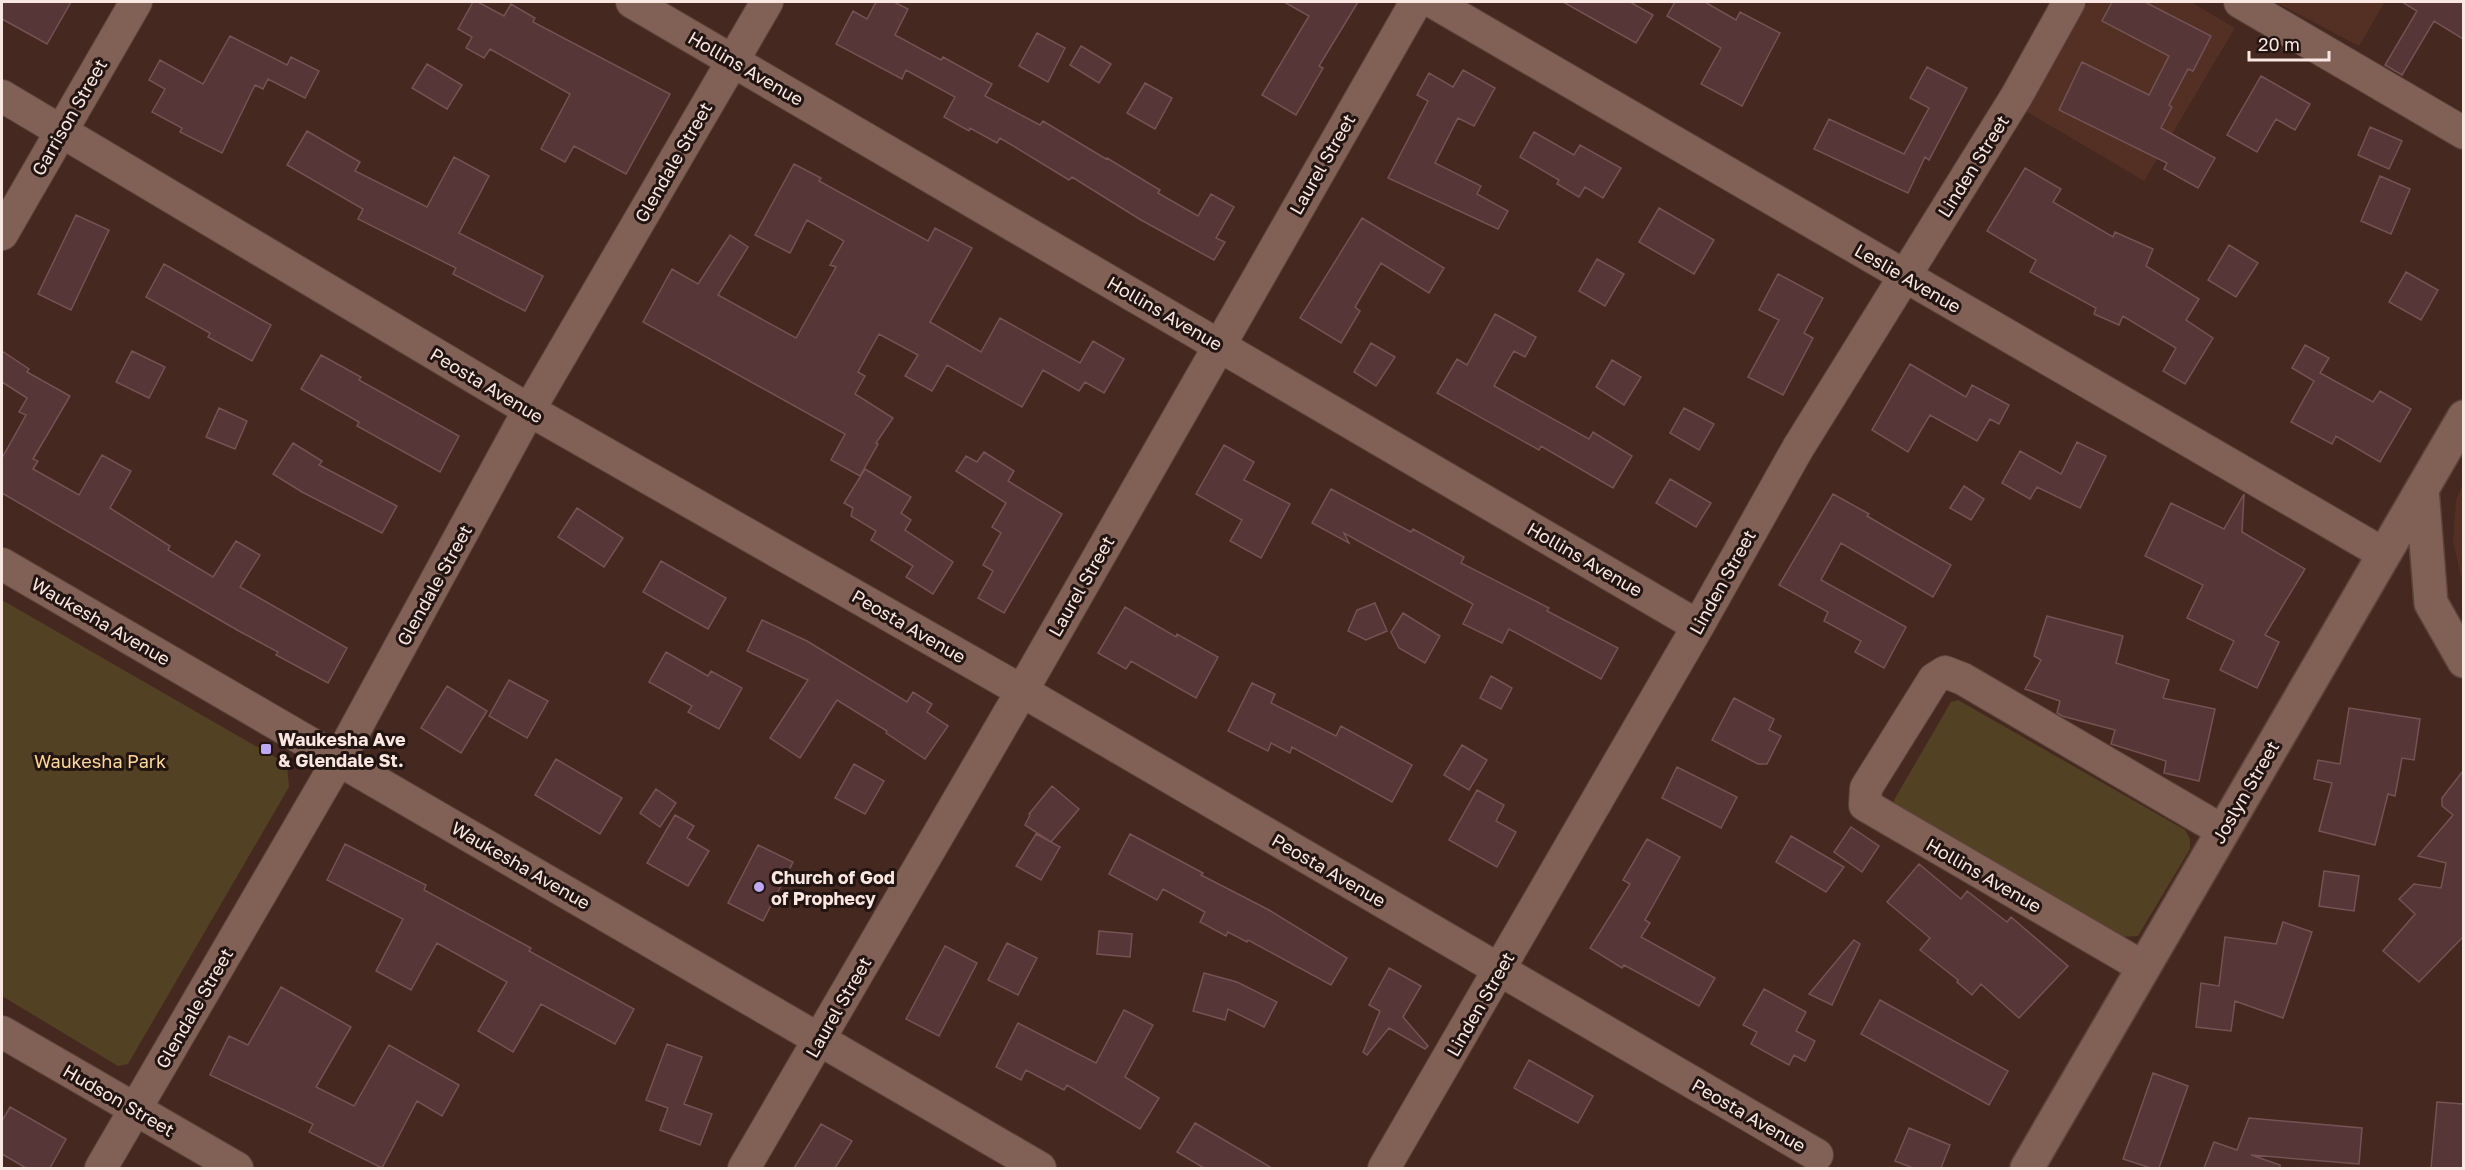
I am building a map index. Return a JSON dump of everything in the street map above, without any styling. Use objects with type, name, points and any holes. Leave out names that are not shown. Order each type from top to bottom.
[{"type":"street","name":"Garrison Street","points":[[2,234],[136,2]]},
{"type":"street","name":"Hollins Avenue","points":[[632,2],[1698,626]]},
{"type":"street","name":"Glendale Street","points":[[101,1168],[339,759],[529,410],[767,2]]},
{"type":"street","name":"Laurel Street","points":[[744,1168],[1022,691],[1416,2]]},
{"type":"street","name":"Leslie Avenue","points":[[1433,2],[2384,554]]},
{"type":"street","name":"Linden Street","points":[[1384,1168],[1698,626],[1798,448],[2016,97],[2069,2]]},
{"type":"street","points":[[2240,2],[2463,133]]},
{"type":"street","name":"Peosta Avenue","points":[[2,96],[529,410],[1022,691],[1817,1155]]},
{"type":"street","name":"Joslyn Street","points":[[2027,1168],[2463,417]]},
{"type":"street","points":[[2422,489],[2431,603],[2463,661]]},
{"type":"street","name":"Waukesha Avenue","points":[[2,564],[1040,1168]]},
{"type":"street","name":"Hollins Avenue","points":[[2143,967],[1865,805],[1866,788],[1934,679],[1945,672],[1963,679],[2223,831]]},
{"type":"street","name":"Hudson Street","points":[[2,1032],[237,1168]]},
{"type":"shaded area","points":[[2088,2],[2191,2],[2235,28],[2144,181],[2024,110]]},
{"type":"shaded area","points":[[2275,2],[2385,2],[2359,46]]},
{"type":"shaded area","points":[[2463,483],[2463,585],[2453,542],[2456,500]]},
{"type":"green space","name":"Waukesha Park","points":[[2,600],[287,764],[289,787],[128,1064],[118,1066],[2,996]]},
{"type":"green space","points":[[1958,700],[2185,830],[2190,839],[2190,849],[2138,936],[2122,937],[1894,805],[1894,800],[1951,702]]},
{"type":"building","points":[[2,2],[71,2],[47,44],[2,19]]},
{"type":"building","points":[[473,2],[478,2],[504,16],[511,4],[535,18],[533,22],[670,94],[626,174],[574,146],[565,162],[541,149],[570,94],[490,49],[484,58],[466,48],[472,37],[458,29]]},
{"type":"building","points":[[876,2],[894,2],[908,9],[895,35],[941,60],[943,57],[992,84],[985,96],[1040,125],[1043,121],[1160,190],[1158,193],[1198,216],[1211,194],[1234,207],[1216,238],[1225,242],[1214,260],[1141,220],[1072,177],[1069,180],[1000,138],[997,143],[944,117],[955,97],[906,70],[902,79],[836,44],[853,11],[867,19]]},
{"type":"building","points":[[1284,2],[1358,2],[1319,66],[1323,68],[1296,115],[1262,95],[1309,16]]},
{"type":"building","points":[[1563,2],[1630,2],[1653,15],[1636,43]]},
{"type":"building","points":[[1675,2],[1705,2],[1736,20],[1740,12],[1780,33],[1742,106],[1701,84],[1721,48],[1667,16]]},
{"type":"building","points":[[2112,2],[2145,2],[2211,36],[2193,71],[2188,69],[2169,105],[2172,107],[2161,128],[2215,158],[2198,188],[2164,169],[2167,163],[2059,110],[2082,62],[2149,95],[2169,56],[2102,21]]},
{"type":"building","points":[[2402,2],[2463,2],[2463,39],[2434,21],[2402,75],[2385,65],[2417,11]]},
{"type":"building","points":[[1037,33],[1065,48],[1048,82],[1019,66]]},
{"type":"building","points":[[230,36],[287,65],[291,57],[319,71],[305,98],[268,79],[263,89],[255,85],[222,153],[180,132],[182,128],[152,112],[165,89],[149,80],[160,60],[203,84]]},
{"type":"building","points":[[1081,46],[1111,64],[1099,83],[1070,65]]},
{"type":"building","points":[[427,64],[462,85],[447,109],[412,88]]},
{"type":"building","points":[[1927,67],[1967,88],[1929,160],[1925,157],[1908,193],[1814,149],[1829,119],[1904,154],[1929,108],[1910,98]]},
{"type":"building","points":[[1463,70],[1495,88],[1474,126],[1458,118],[1435,163],[1481,186],[1477,194],[1508,211],[1498,229],[1388,178],[1428,101],[1417,95],[1429,73],[1453,87]]},
{"type":"building","points":[[2261,76],[2310,104],[2295,130],[2276,119],[2257,152],[2227,135]]},
{"type":"building","points":[[1145,83],[1172,98],[1155,129],[1127,113]]},
{"type":"building","points":[[2370,127],[2402,141],[2389,169],[2358,155]]},
{"type":"building","points":[[307,131],[360,162],[355,171],[427,207],[454,157],[489,176],[459,233],[543,276],[525,311],[453,274],[456,268],[358,219],[363,209],[287,165]]},
{"type":"building","points":[[1534,132],[1574,155],[1580,145],[1621,168],[1603,198],[1585,187],[1579,197],[1557,184],[1559,180],[1520,157]]},
{"type":"building","points":[[794,164],[821,178],[819,181],[928,241],[935,228],[972,248],[930,322],[981,352],[1000,318],[1080,363],[1093,341],[1124,359],[1104,393],[1085,382],[1079,391],[1043,370],[1022,407],[947,365],[932,391],[905,376],[918,355],[879,334],[858,372],[865,376],[855,394],[893,418],[876,443],[878,444],[860,476],[831,460],[845,434],[643,322],[672,269],[698,284],[730,235],[748,247],[718,295],[796,338],[836,267],[830,265],[844,241],[807,220],[790,253],[755,235]]},
{"type":"building","points":[[2025,168],[2061,189],[2053,202],[2113,237],[2115,232],[2153,249],[2146,266],[2199,299],[2186,320],[2213,338],[2185,384],[2163,371],[2176,348],[2123,316],[2119,325],[2094,314],[2096,308],[2030,272],[2036,260],[1987,231]]},
{"type":"building","points":[[2380,176],[2410,189],[2391,234],[2361,221]]},
{"type":"building","points":[[1659,208],[1714,240],[1694,274],[1639,242]]},
{"type":"building","points":[[76,215],[109,230],[71,310],[38,294]]},
{"type":"building","points":[[1362,218],[1444,268],[1429,293],[1381,263],[1355,307],[1360,311],[1341,343],[1300,318]]},
{"type":"building","points":[[2229,245],[2258,263],[2236,297],[2208,280]]},
{"type":"building","points":[[1597,259],[1624,274],[1605,306],[1579,291]]},
{"type":"building","points":[[164,264],[271,325],[252,361],[208,337],[210,333],[146,297]]},
{"type":"building","points":[[2406,272],[2438,290],[2421,320],[2389,302]]},
{"type":"building","points":[[1778,274],[1823,298],[1804,333],[1813,338],[1783,395],[1748,377],[1779,320],[1759,310]]},
{"type":"building","points":[[1495,314],[1536,337],[1525,357],[1514,351],[1494,386],[1589,439],[1593,432],[1632,456],[1613,488],[1541,446],[1539,450],[1437,393],[1457,359],[1467,365]]},
{"type":"building","points":[[1371,343],[1395,357],[1376,386],[1354,372]]},
{"type":"building","points":[[2305,345],[2329,358],[2320,373],[2373,402],[2380,391],[2411,409],[2380,462],[2336,436],[2332,444],[2291,422],[2314,381],[2292,368]]},
{"type":"building","points":[[2,351],[29,369],[27,372],[70,396],[33,459],[38,461],[33,469],[79,495],[102,455],[131,471],[110,508],[170,546],[168,550],[213,577],[236,541],[260,555],[240,587],[347,648],[328,683],[276,655],[278,652],[2,493],[2,458],[26,415],[19,412],[27,398],[2,382]]},
{"type":"building","points":[[132,351],[165,367],[149,398],[116,382]]},
{"type":"building","points":[[321,355],[361,377],[359,380],[459,436],[440,472],[357,426],[359,422],[301,389]]},
{"type":"building","points":[[1612,360],[1641,377],[1624,405],[1596,387]]},
{"type":"building","points":[[1910,364],[1966,397],[1972,385],[2009,405],[1999,424],[1990,419],[1977,441],[1930,415],[1908,452],[1872,430]]},
{"type":"building","points":[[219,408],[247,421],[235,449],[206,437]]},
{"type":"building","points":[[1684,408],[1714,424],[1699,450],[1670,433]]},
{"type":"building","points":[[2077,442],[2106,456],[2080,508],[2037,487],[2030,499],[2002,483],[2020,451],[2061,474]]},
{"type":"building","points":[[293,443],[322,461],[319,465],[397,506],[382,533],[302,492],[273,474]]},
{"type":"building","points":[[1224,445],[1254,462],[1244,480],[1290,504],[1261,558],[1230,541],[1242,520],[1196,494]]},
{"type":"building","points":[[984,452],[1014,471],[1008,481],[1062,514],[1004,613],[978,598],[993,571],[983,565],[1001,533],[992,527],[1006,503],[956,471],[966,456],[977,462]]},
{"type":"building","points":[[865,469],[911,497],[901,513],[911,520],[905,530],[953,562],[933,594],[906,577],[913,566],[871,540],[876,531],[851,516],[853,508],[844,503]]},
{"type":"building","points":[[1670,479],[1711,503],[1696,527],[1656,503]]},
{"type":"building","points":[[1964,486],[1984,499],[1971,520],[1950,508]]},
{"type":"building","points":[[1331,489],[1411,532],[1413,529],[1464,557],[1461,563],[1549,608],[1547,611],[1618,648],[1601,679],[1509,629],[1502,643],[1463,624],[1473,604],[1344,533],[1349,543],[1312,523]]},
{"type":"building","points":[[1833,494],[1951,565],[1933,597],[1841,543],[1821,580],[1906,627],[1884,668],[1855,652],[1861,641],[1824,621],[1828,612],[1779,585]]},
{"type":"building","points":[[2244,494],[2242,532],[2305,569],[2265,635],[2279,642],[2257,688],[2220,670],[2234,641],[2187,618],[2203,585],[2145,556],[2171,503],[2224,529]]},
{"type":"building","points":[[577,508],[623,538],[604,567],[558,537]]},
{"type":"building","points":[[661,561],[726,598],[708,629],[643,592]]},
{"type":"building","points":[[1375,603],[1387,631],[1366,640],[1348,631],[1357,610]]},
{"type":"building","points":[[1125,607],[1176,637],[1177,634],[1218,657],[1196,698],[1131,661],[1126,669],[1098,653]]},
{"type":"building","points":[[1403,613],[1440,636],[1425,663],[1399,648],[1391,632]]},
{"type":"building","points":[[2047,616],[2123,636],[2116,663],[2169,680],[2163,698],[2215,709],[2199,781],[2164,773],[2166,761],[2111,744],[2115,730],[2062,716],[2057,713],[2060,701],[2025,689],[2041,660],[2034,656]]},
{"type":"building","points":[[762,620],[807,641],[907,702],[913,692],[932,704],[927,712],[948,726],[925,759],[886,733],[887,731],[837,700],[800,758],[770,738],[808,680],[747,651]]},
{"type":"building","points":[[666,652],[708,676],[711,671],[742,688],[719,729],[688,712],[692,706],[649,682]]},
{"type":"building","points":[[1491,676],[1512,688],[1501,709],[1480,698]]},
{"type":"building","points":[[509,680],[548,701],[527,738],[489,716]]},
{"type":"building","points":[[1252,683],[1275,694],[1271,703],[1336,736],[1341,726],[1412,765],[1392,802],[1292,747],[1290,753],[1271,743],[1268,751],[1228,731]]},
{"type":"building","points":[[447,686],[487,711],[461,753],[421,728]]},
{"type":"building","points":[[1734,698],[1774,719],[1769,730],[1781,736],[1767,764],[1758,764],[1712,740]]},
{"type":"building","points":[[2349,708],[2420,719],[2414,760],[2402,758],[2395,796],[2388,794],[2375,845],[2319,831],[2332,783],[2314,779],[2318,760],[2340,764]]},
{"type":"building","points":[[1462,745],[1487,760],[1469,790],[1444,775]]},
{"type":"building","points":[[556,759],[622,798],[600,834],[535,795]]},
{"type":"building","points":[[854,764],[884,781],[865,814],[835,798]]},
{"type":"building","points":[[1677,767],[1737,797],[1721,828],[1662,798]]},
{"type":"building","points":[[2463,771],[2463,937],[2419,982],[2383,951],[2415,914],[2399,899],[2414,884],[2441,888],[2446,863],[2418,856],[2453,815],[2442,806],[2442,798]]},
{"type":"building","points":[[1052,786],[1079,809],[1051,842],[1025,825],[1029,814]]},
{"type":"building","points":[[656,789],[676,803],[660,827],[640,813]]},
{"type":"building","points":[[1477,790],[1504,805],[1496,821],[1516,832],[1497,867],[1449,840]]},
{"type":"building","points":[[675,815],[694,826],[687,838],[709,851],[688,886],[647,863]]},
{"type":"building","points":[[1851,827],[1879,846],[1862,872],[1834,852]]},
{"type":"building","points":[[1036,834],[1060,847],[1041,880],[1016,866]]},
{"type":"building","points":[[1130,834],[1203,873],[1201,875],[1269,910],[1347,958],[1331,985],[1248,940],[1247,942],[1228,932],[1226,936],[1200,922],[1205,912],[1163,889],[1157,900],[1109,874]]},
{"type":"building","points":[[1791,836],[1844,867],[1826,892],[1776,862]]},
{"type":"building","points":[[1647,839],[1680,857],[1645,920],[1650,923],[1641,937],[1715,978],[1699,1006],[1624,965],[1622,968],[1590,948],[1630,884],[1623,880]]},
{"type":"building","points":[[345,844],[426,885],[424,890],[531,948],[529,951],[634,1009],[615,1044],[541,1004],[513,1052],[478,1031],[507,982],[437,943],[411,990],[376,971],[403,919],[327,880]]},
{"type":"building","points":[[758,845],[793,862],[763,921],[728,903]]},
{"type":"building","points":[[1919,864],[1961,899],[1967,891],[2007,922],[2011,917],[2068,966],[2019,1018],[1981,984],[1972,995],[1957,982],[1958,980],[1920,950],[1930,938],[1887,902]]},
{"type":"building","points":[[2324,871],[2359,876],[2354,911],[2319,906]]},
{"type":"building","points":[[2283,922],[2312,932],[2283,1018],[2235,1001],[2231,1031],[2196,1027],[2201,983],[2219,986],[2225,937],[2276,944]]},
{"type":"building","points":[[1099,931],[1132,934],[1130,957],[1097,954]]},
{"type":"building","points":[[1854,940],[1860,944],[1832,1005],[1809,994]]},
{"type":"building","points":[[1007,943],[1037,958],[1018,995],[988,980]]},
{"type":"building","points":[[945,946],[977,963],[939,1036],[906,1019]]},
{"type":"building","points":[[1389,968],[1421,986],[1403,1017],[1428,1046],[1425,1049],[1389,1028],[1367,1055],[1363,1052],[1380,1011],[1369,1005]]},
{"type":"building","points":[[1204,973],[1237,982],[1277,1002],[1264,1027],[1228,1009],[1225,1020],[1193,1011]]},
{"type":"building","points":[[281,987],[351,1027],[316,1087],[354,1106],[389,1045],[459,1085],[442,1116],[417,1101],[382,1168],[309,1132],[313,1124],[210,1075],[229,1036],[248,1045]]},
{"type":"building","points":[[1764,989],[1806,1012],[1796,1031],[1815,1041],[1805,1061],[1794,1055],[1789,1065],[1751,1044],[1757,1032],[1743,1025]]},
{"type":"building","points":[[1880,1000],[2008,1071],[1989,1105],[1861,1034]]},
{"type":"building","points":[[1124,1010],[1153,1025],[1125,1077],[1159,1098],[1140,1129],[1067,1085],[1064,1090],[1026,1070],[1021,1080],[996,1067],[1018,1023],[1096,1063]]},
{"type":"building","points":[[667,1044],[702,1057],[684,1104],[712,1114],[700,1145],[660,1130],[668,1108],[646,1100]]},
{"type":"building","points":[[1529,1060],[1593,1096],[1578,1123],[1514,1088]]},
{"type":"building","points":[[2153,1073],[2188,1086],[2159,1168],[2151,1168],[2123,1159]]},
{"type":"building","points":[[2437,1102],[2463,1104],[2463,1168],[2431,1168]]},
{"type":"building","points":[[10,1107],[66,1139],[50,1168],[26,1168],[2,1154],[2,1121]]},
{"type":"building","points":[[2249,1118],[2362,1128],[2359,1164],[2251,1155],[2280,1165],[2280,1168],[2204,1168],[2214,1142],[2237,1150]]},
{"type":"building","points":[[1195,1123],[1272,1168],[1204,1168],[1177,1152]]},
{"type":"building","points":[[821,1124],[852,1141],[835,1168],[794,1168]]},
{"type":"building","points":[[1909,1128],[1950,1145],[1941,1168],[1913,1168],[1895,1161]]},
{"type":"place","name":"Waukesha Ave & Glendale St.","points":[[266,749]]},
{"type":"place","name":"Church of God of Prophecy","points":[[759,887]]}]
